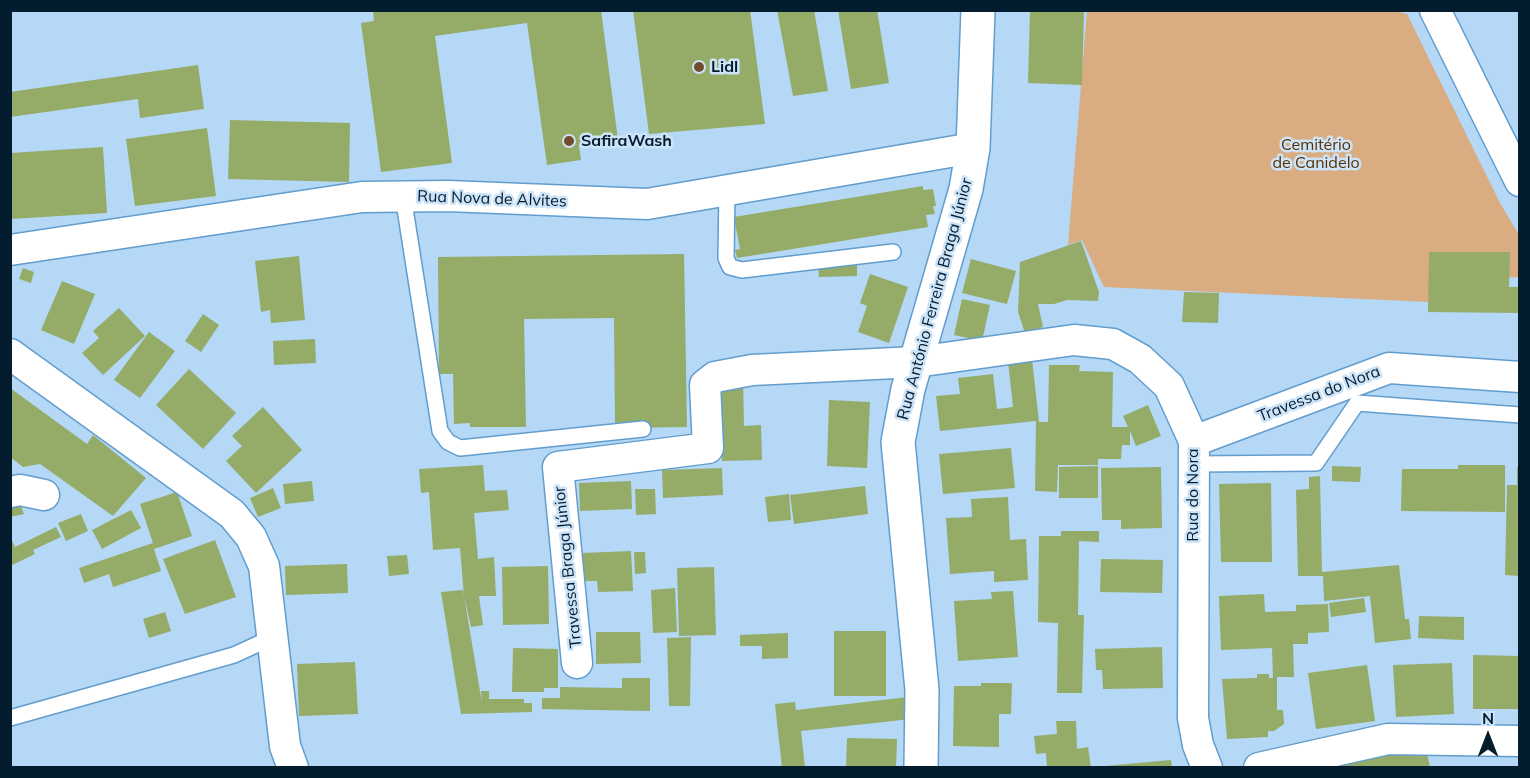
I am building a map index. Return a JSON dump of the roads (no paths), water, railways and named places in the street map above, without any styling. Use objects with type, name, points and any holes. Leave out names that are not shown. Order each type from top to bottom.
[{"type":"street","name":"Rua António Ferreira Braga Júnior","points":[[921,768],[922,690],[898,442],[916,362],[966,189],[973,148],[978,10]]},
{"type":"street","points":[[1435,10],[1520,181]]},
{"type":"street","name":"Rua Nova de Alvites","points":[[10,250],[362,197],[448,196],[647,204],[973,148]]},
{"type":"street","name":"Rua do Nora","points":[[916,362],[1074,340],[1113,344],[1140,359],[1169,386],[1194,452],[1193,718],[1198,746],[1207,768]]},
{"type":"street","points":[[10,354],[232,514],[251,537],[264,566],[270,638],[285,746],[293,768]]},
{"type":"street","name":"Travessa Braga Júnior","points":[[577,663],[558,466],[708,448],[705,385],[715,377],[752,370],[916,362]]},
{"type":"street","name":"Travessa do Nora","points":[[1194,452],[1389,368],[1520,377]]},
{"type":"street","points":[[10,492],[20,490],[44,495]]},
{"type":"street","points":[[1259,768],[1388,739],[1520,741]]},
{"type":"lane","points":[[727,190],[726,258],[730,267],[742,270],[893,252]]},
{"type":"lane","points":[[403,196],[440,431],[448,442],[460,448],[643,429]]},
{"type":"lane","points":[[1194,452],[1316,463],[1357,402],[1520,415]]},
{"type":"lane","points":[[10,718],[234,655],[270,638]]},
{"type":"place","name":"Lidl","points":[[699,67]]},
{"type":"place","name":"SafiraWash","points":[[569,141]]},
{"type":"park label","name":"Cemitério de Canidelo","points":[[1316,154]]}]
